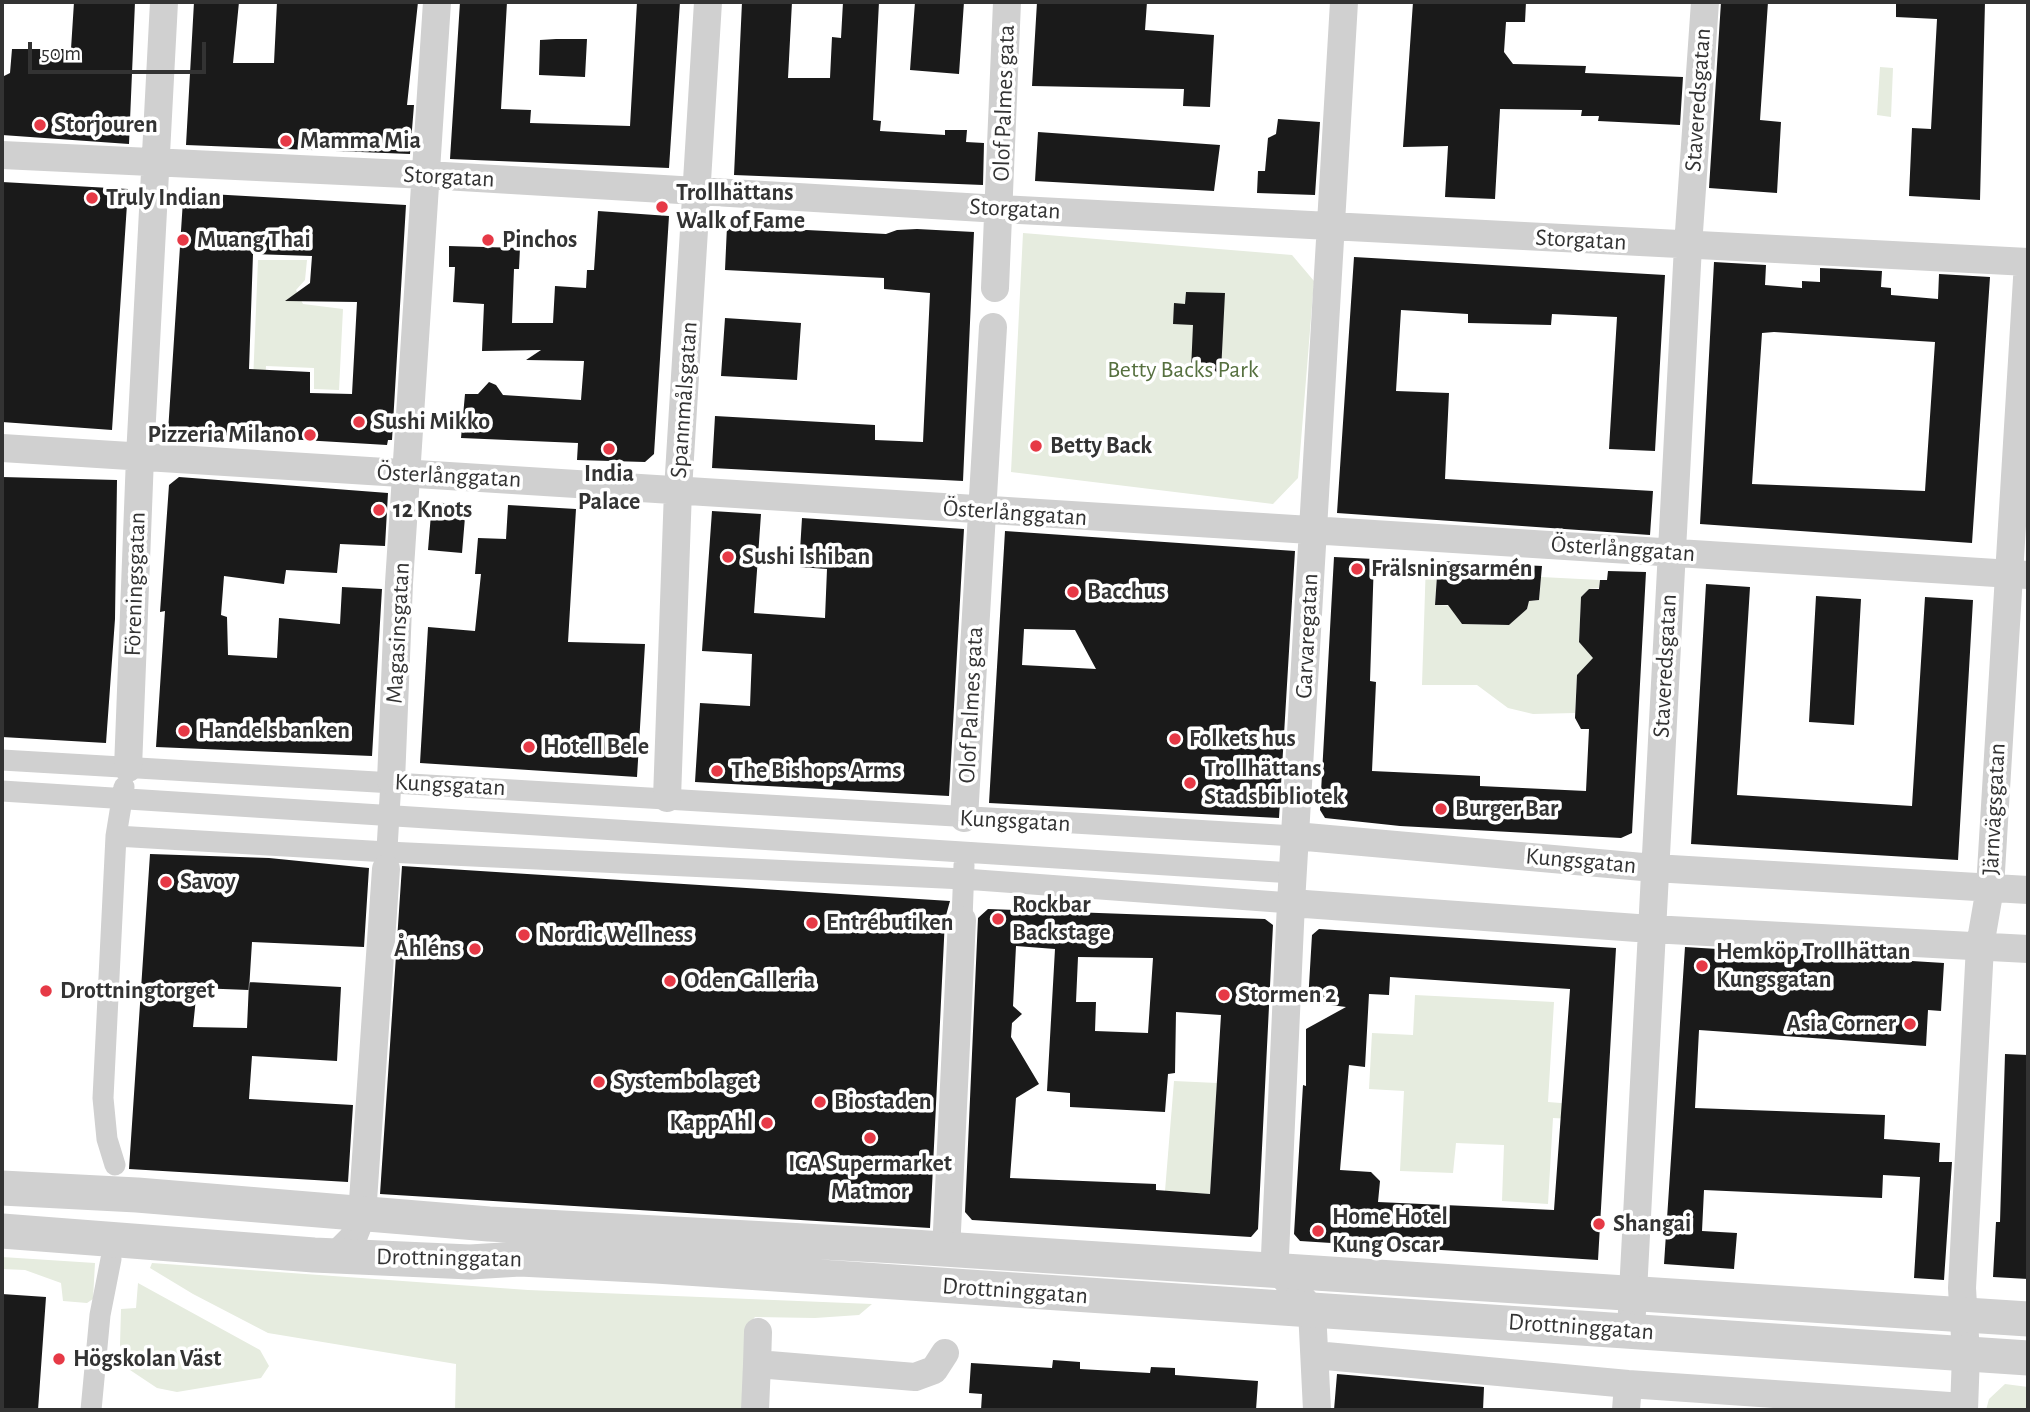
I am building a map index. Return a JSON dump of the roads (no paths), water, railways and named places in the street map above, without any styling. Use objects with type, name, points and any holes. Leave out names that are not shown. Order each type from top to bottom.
[{"type":"street","name":"Föreningsgatan","points":[[116,1165],[107,1139],[103,1098],[116,836],[128,768],[140,457],[164,2]]},
{"type":"street","name":"Magasinsgatan","points":[[336,1255],[354,1238],[362,1215],[391,781],[406,473],[437,2]]},
{"type":"street","name":"Spannmålsgatan","points":[[667,798],[678,490],[708,2]]},
{"type":"street","name":"Olof Palmes gata","points":[[996,288],[1007,2]]},
{"type":"street","name":"Garvaregatan","points":[[1279,1270],[1275,1255],[1291,903],[1345,2]]},
{"type":"street","name":"Staveredsgatan","points":[[1631,1331],[1688,246],[1704,2]]},
{"type":"street","name":"Storgatan","points":[[2,155],[427,175],[1000,209],[2028,262]]},
{"type":"street","name":"Järnvägsgatan","points":[[1964,1408],[1966,1354],[1962,1288],[1975,1027],[1980,946],[1990,888],[2019,575],[2028,262]]},
{"type":"street","name":"Olof Palmes gata","points":[[946,1251],[964,879],[964,818],[993,327]]},
{"type":"street","name":"Österlånggatan","points":[[2,447],[2019,575]]},
{"type":"street","name":"Kungsgatan","points":[[2,760],[1295,836],[1654,868],[2028,890]]},
{"type":"street","name":"Kungsgatan","points":[[2,791],[1293,873]]},
{"type":"street","points":[[116,836],[386,860],[964,879],[1651,929],[2028,949]]},
{"type":"street","name":"Drottninggatan","points":[[2,1188],[137,1195],[362,1215],[1633,1292],[2028,1319]]},
{"type":"street","name":"Drottninggatan","points":[[2,1231],[336,1255],[470,1262],[520,1259],[656,1266],[2028,1358]]},
{"type":"street","points":[[91,1410],[100,1315],[111,1259]]},
{"type":"street","points":[[1279,1270],[1312,1310],[1317,1410]]},
{"type":"street","points":[[755,1410],[758,1332]]},
{"type":"street","points":[[757,1364],[915,1377],[934,1370],[945,1353]]},
{"type":"street","name":"Drottninggatan","points":[[1315,1355],[1627,1397],[1964,1408]]},
{"type":"place","name":"Storjouren","points":[[40,125]]},
{"type":"place","name":"Mamma Mia","points":[[286,141]]},
{"type":"place","name":"Truly Indian","points":[[92,198]]},
{"type":"place","name":"Trollhättans Walk of Fame","points":[[662,207]]},
{"type":"place","name":"Muang Thai","points":[[183,240]]},
{"type":"place","name":"Pinchos","points":[[488,240]]},
{"type":"place","name":"Sushi Mikko","points":[[359,422]]},
{"type":"place","name":"Pizzeria Milano","points":[[310,435]]},
{"type":"place","name":"Betty Back","points":[[1036,446]]},
{"type":"place","name":"India Palace","points":[[609,449]]},
{"type":"place","name":"12 Knots","points":[[379,510]]},
{"type":"place","name":"Sushi Ishiban","points":[[728,557]]},
{"type":"place","name":"Frälsningsarmén","points":[[1357,569]]},
{"type":"place","name":"Bacchus","points":[[1073,592]]},
{"type":"place","name":"Handelsbanken","points":[[184,731]]},
{"type":"place","name":"Folkets hus","points":[[1175,739]]},
{"type":"place","name":"Hotell Bele","points":[[529,747]]},
{"type":"place","name":"The Bishops Arms","points":[[717,771]]},
{"type":"place","name":"Trollhättans Stadsbibliotek","points":[[1190,783]]},
{"type":"place","name":"Burger Bar","points":[[1441,809]]},
{"type":"place","name":"Savoy","points":[[166,882]]},
{"type":"place","name":"Rockbar Backstage","points":[[998,919]]},
{"type":"place","name":"Entrébutiken","points":[[812,923]]},
{"type":"place","name":"Nordic Wellness","points":[[524,935]]},
{"type":"place","name":"Åhléns","points":[[475,949]]},
{"type":"place","name":"Hemköp Trollhättan Kungsgatan","points":[[1702,966]]},
{"type":"place","name":"Oden Galleria","points":[[670,981]]},
{"type":"place","name":"Drottningtorget","points":[[46,991]]},
{"type":"place","name":"Stormen 2","points":[[1224,995]]},
{"type":"place","name":"Asia Corner","points":[[1910,1024]]},
{"type":"place","name":"Systembolaget","points":[[599,1082]]},
{"type":"place","name":"Biostaden","points":[[820,1102]]},
{"type":"place","name":"KappAhl","points":[[767,1123]]},
{"type":"place","name":"ICA Supermarket Matmor","points":[[870,1138]]},
{"type":"place","name":"Shangai","points":[[1599,1224]]},
{"type":"place","name":"Home Hotel Kung Oscar","points":[[1318,1231]]},
{"type":"place","name":"Högskolan Väst","points":[[59,1359]]},
{"type":"park label","name":"Betty Backs Park","points":[[1183,370]]}]
